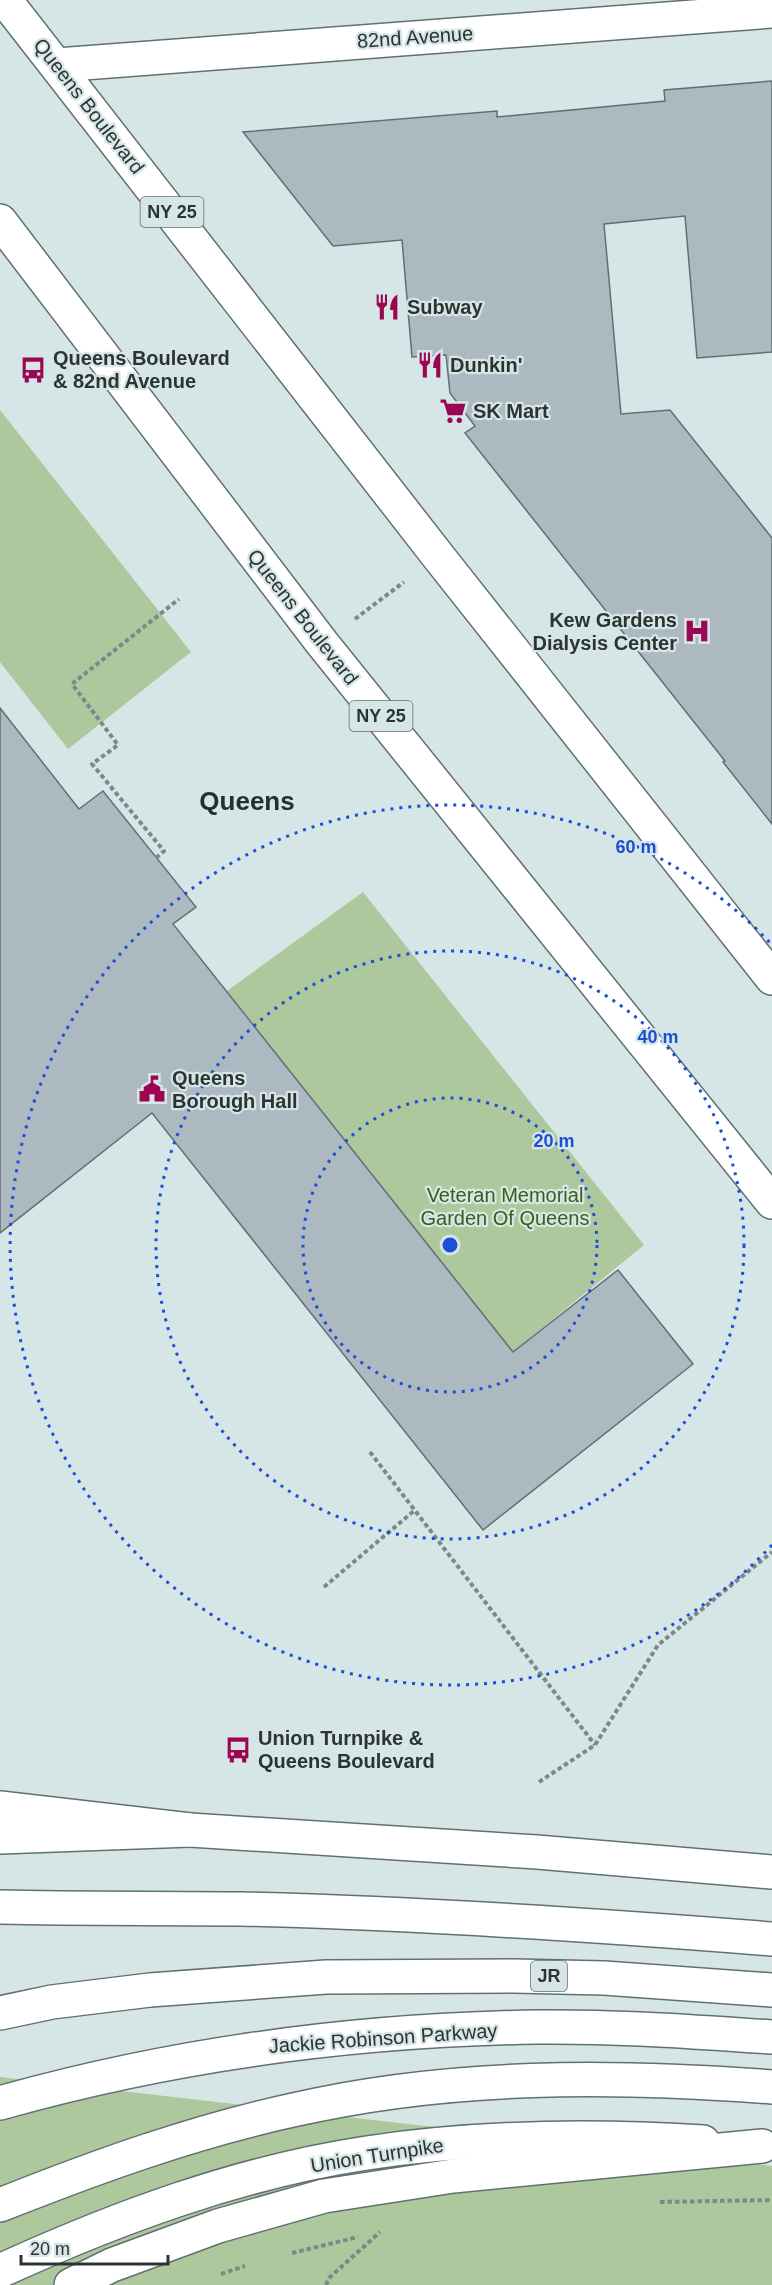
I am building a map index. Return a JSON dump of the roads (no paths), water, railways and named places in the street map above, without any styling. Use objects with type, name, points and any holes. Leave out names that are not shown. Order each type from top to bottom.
[{"type":"main road","name":"Queens Boulevard","points":[[5,0],[438,556],[772,978]]},
{"type":"main road","name":"82nd Avenue","points":[[57,64],[772,11]]},
{"type":"main road","name":"Queens Boulevard","points":[[0,221],[317,636],[772,1202]]},
{"type":"main road","points":[[0,1808],[190,1830],[537,1852],[772,1872]]},
{"type":"main road","points":[[0,1837],[190,1830]]},
{"type":"main road","points":[[0,1907],[241,1909],[429,1916],[585,1924],[772,1939]]},
{"type":"main road","name":"JR","points":[[0,2013],[52,2002],[150,1990],[326,1977],[604,1978],[772,1990]]},
{"type":"main road","points":[[0,2004],[52,2002]]},
{"type":"main road","name":"Jackie Robinson Parkway","points":[[0,2103],[175,2062],[258,2048],[399,2034],[537,2027],[605,2028],[772,2037]]},
{"type":"main road","points":[[0,2205],[85,2171],[162,2145],[294,2109],[370,2096],[529,2080],[614,2078],[772,2087]]},
{"type":"main road","name":"Union Turnpike","points":[[0,2271],[58,2245],[217,2187],[365,2153],[466,2141],[529,2137],[655,2139],[767,2146]]},
{"type":"main road","points":[[70,2285],[112,2265],[218,2226],[324,2196],[453,2176],[767,2146]]},
{"type":"place","name":"Subway","points":[[387,307]]},
{"type":"place","name":"Dunkin'","points":[[430,365]]},
{"type":"place","name":"Queens Boulevard & 82nd Avenue","points":[[33,370]]},
{"type":"place","name":"SK Mart","points":[[453,411]]},
{"type":"place","name":"Kew Gardens Dialysis Center","points":[[697,631]]},
{"type":"place","name":"Queens Borough Hall","points":[[152,1089]]},
{"type":"place","name":"Union Turnpike & Queens Boulevard","points":[[238,1750]]},
{"type":"district","name":"Queens","points":[[247,801]]},
{"type":"park label","name":"Veteran Memorial Garden Of Queens","points":[[505,1206]]}]
